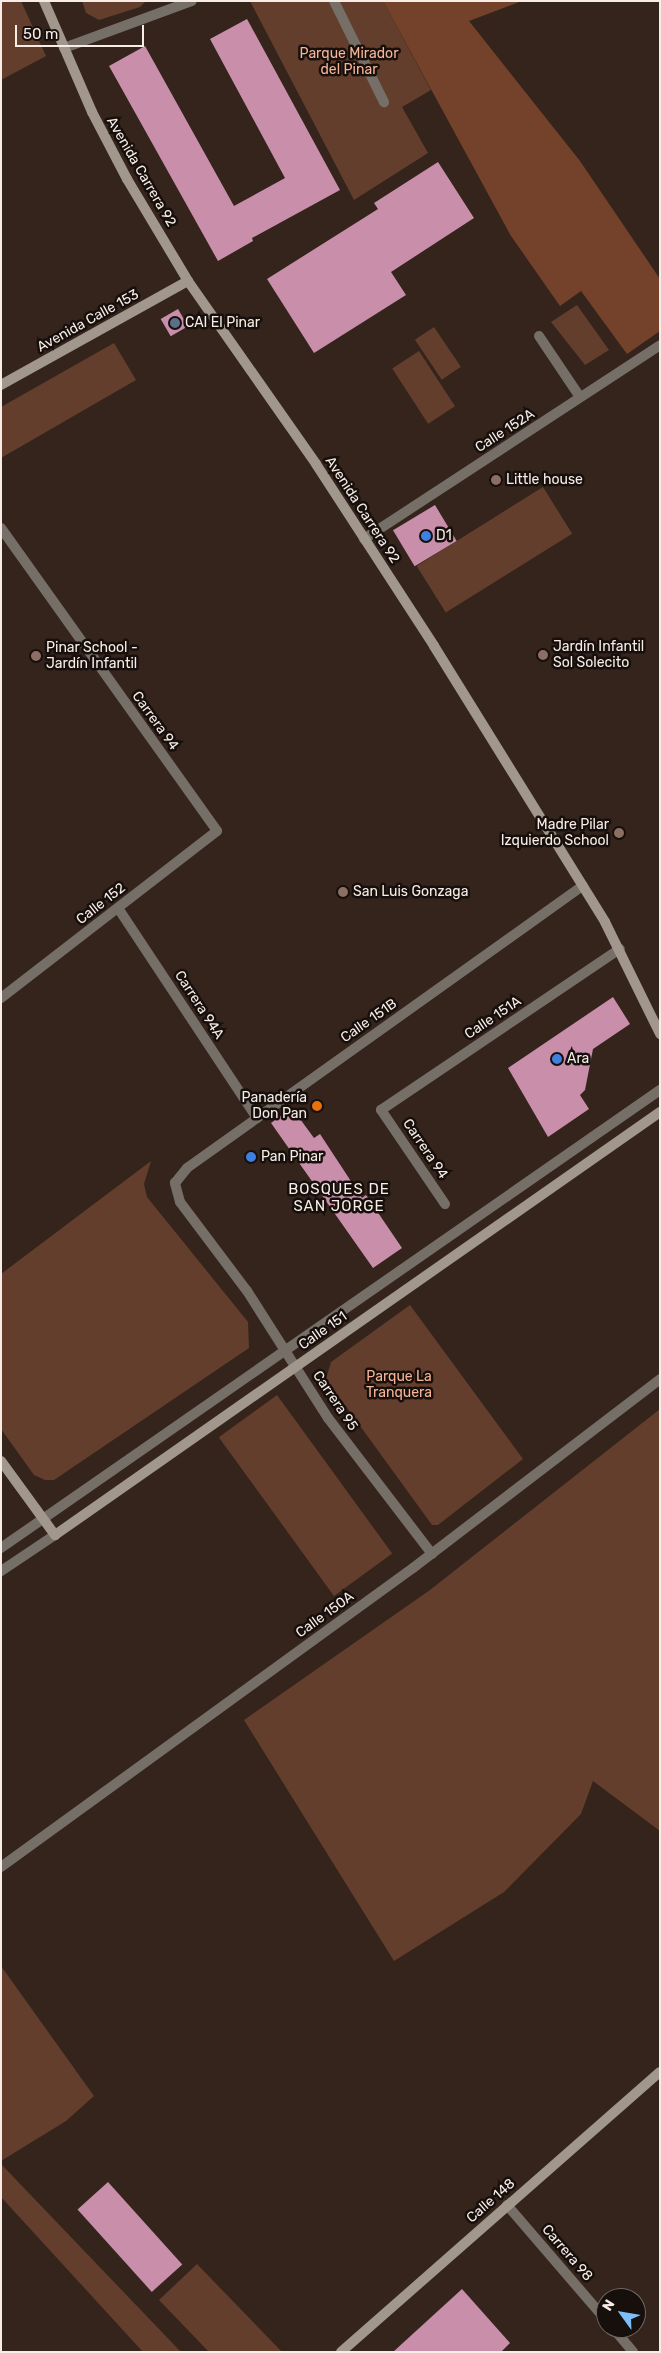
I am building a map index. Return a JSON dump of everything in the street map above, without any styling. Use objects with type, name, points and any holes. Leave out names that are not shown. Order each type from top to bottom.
[{"type":"main road","name":"Avenida Carrera 92","points":[[44,1],[105,140],[188,281],[364,539],[583,886],[620,949],[660,1034]]},
{"type":"main road","name":"Avenida Calle 153","points":[[1,385],[188,281]]},
{"type":"main road","name":"Calle 151","points":[[55,1535],[660,1112]]},
{"type":"main road","points":[[1,1461],[55,1535]]},
{"type":"main road","name":"Calle 148","points":[[341,2352],[660,2072]]},
{"type":"street","points":[[64,48],[192,1]]},
{"type":"street","points":[[334,1],[384,102]]},
{"type":"street","points":[[539,336],[580,397]]},
{"type":"street","name":"Calle 152A","points":[[364,539],[660,345]]},
{"type":"street","name":"Carrera 94","points":[[1,528],[217,831]]},
{"type":"street","name":"Calle 152","points":[[1,998],[217,831]]},
{"type":"street","name":"Calle 151B","points":[[175,1183],[187,1168],[583,886]]},
{"type":"street","name":"Carrera 94A","points":[[118,908],[256,1118]]},
{"type":"street","name":"Calle 151A","points":[[381,1110],[620,949]]},
{"type":"street","name":"Calle 151","points":[[1,1548],[660,1090]]},
{"type":"street","name":"Carrera 94","points":[[381,1110],[446,1204]]},
{"type":"street","name":"Carrera 95","points":[[175,1183],[180,1202],[247,1291],[348,1445],[432,1554]]},
{"type":"street","name":"Calle 150A","points":[[1,1866],[432,1554],[660,1379]]},
{"type":"street","name":"Calle 151","points":[[1,1571],[55,1535]]},
{"type":"street","name":"Carrera 98","points":[[507,2205],[596,2308]]},
{"type":"street","points":[[621,2338],[633,2352]]},
{"type":"green space","points":[[1,1],[21,1],[46,56],[1,80]]},
{"type":"green space","points":[[82,1],[146,1],[140,7],[99,20],[86,13]]},
{"type":"green space","name":"Parque Mirador del Pinar","points":[[250,1],[383,1],[431,90],[402,107],[428,153],[354,200]]},
{"type":"green space","points":[[577,305],[609,350],[585,365],[551,322]]},
{"type":"green space","points":[[434,327],[461,367],[442,380],[415,340]]},
{"type":"green space","points":[[114,343],[136,380],[1,458],[1,407]]},
{"type":"green space","points":[[419,351],[455,406],[428,424],[392,368]]},
{"type":"green space","points":[[543,487],[572,534],[446,613],[417,566]]},
{"type":"green space","points":[[151,1161],[144,1184],[147,1197],[248,1322],[249,1348],[54,1480],[45,1480],[34,1475],[1,1429],[1,1274]]},
{"type":"green space","name":"Parque La Tranquera","points":[[410,1305],[523,1459],[438,1525],[432,1525],[326,1379],[331,1362]]},
{"type":"green space","points":[[277,1395],[392,1554],[334,1596],[219,1437]]},
{"type":"green space","points":[[660,1409],[660,1831],[593,1781],[581,1814],[504,1892],[394,1961],[244,1720],[430,1590]]},
{"type":"green space","points":[[1,1966],[94,2096],[66,2121],[1,2161]]},
{"type":"green space","points":[[1,2164],[181,2352],[143,2352],[1,2197]]},
{"type":"green space","points":[[197,2264],[282,2352],[209,2352],[159,2300]]},
{"type":"shaded area","points":[[383,1],[522,1],[469,21],[580,161],[660,279],[660,331],[627,354],[581,291],[560,306],[511,236]]},
{"type":"building","points":[[247,19],[340,190],[252,238],[253,241],[218,261],[109,66],[145,46],[234,206],[285,178],[210,39]]},
{"type":"building","points":[[438,162],[474,218],[391,272],[406,295],[314,353],[267,279],[378,209],[374,203]]},
{"type":"building","name":"CAI El Pinar","points":[[178,309],[188,326],[171,336],[161,319]]},
{"type":"building","name":"D1","points":[[435,505],[457,541],[415,566],[393,530]]},
{"type":"building","name":"Ara","points":[[613,997],[630,1024],[593,1049],[585,1090],[580,1095],[589,1109],[548,1137],[508,1068]]},
{"type":"building","points":[[292,1108],[314,1138],[320,1134],[362,1198],[366,1195],[402,1248],[373,1268],[271,1123]]},
{"type":"building","points":[[108,2182],[182,2264],[152,2292],[78,2209]]},
{"type":"building","points":[[462,2289],[510,2343],[501,2352],[393,2352]]},
{"type":"place","name":"CAI El Pinar","points":[[175,323]]},
{"type":"place","name":"Little house","points":[[496,480]]},
{"type":"place","name":"D1","points":[[426,536]]},
{"type":"place","name":"Jardín Infantil Sol Solecito","points":[[543,655]]},
{"type":"place","name":"Pinar School - Jardín Infantil","points":[[36,656]]},
{"type":"place","name":"Madre Pilar Izquierdo School","points":[[619,833]]},
{"type":"place","name":"San Luis Gonzaga","points":[[343,892]]},
{"type":"place","name":"Ara","points":[[557,1059]]},
{"type":"place","name":"Panadería Don Pan","points":[[317,1106]]},
{"type":"place","name":"Pan Pinar","points":[[251,1157]]},
{"type":"district","name":"BOSQUES DE SAN JORGE","points":[[339,1198]]}]
